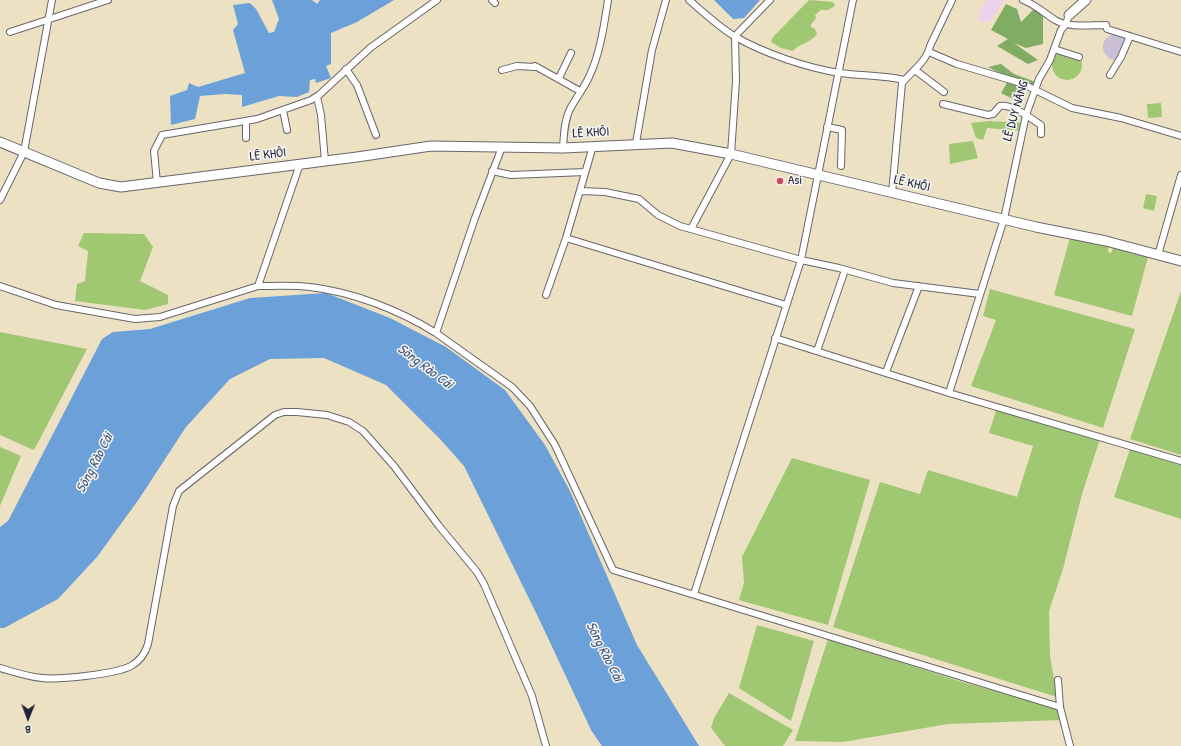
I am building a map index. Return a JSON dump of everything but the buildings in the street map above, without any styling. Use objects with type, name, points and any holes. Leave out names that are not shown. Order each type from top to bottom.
[{"type":"street","points":[[0,200],[24,152],[52,0]]},
{"type":"street","points":[[10,32],[108,0]]},
{"type":"street","points":[[157,183],[154,150],[162,135],[246,121],[283,110],[317,97],[374,44],[437,0]]},
{"type":"street","points":[[563,148],[566,120],[580,91],[589,79],[605,22],[608,0]]},
{"type":"street","points":[[636,143],[652,50],[666,0]]},
{"type":"street","points":[[689,0],[735,36],[755,46],[798,62],[840,73],[892,77],[904,80]]},
{"type":"street","points":[[691,230],[731,154],[736,81],[735,36],[770,0]]},
{"type":"street","points":[[694,594],[775,338],[802,260],[827,127],[840,73],[853,0]]},
{"type":"street","points":[[892,193],[898,108],[902,83],[915,70],[929,52],[930,46],[952,0]]},
{"type":"street","points":[[1023,0],[1035,5],[1056,20],[1066,24],[1106,25],[1107,29],[1181,52]]},
{"type":"street","name":"LÊ DUY NĂNG","points":[[949,393],[1004,219],[1026,115],[1034,90],[1069,15],[1086,0]]},
{"type":"street","points":[[1110,75],[1121,57],[1130,36]]},
{"type":"street","points":[[1054,49],[1080,58]]},
{"type":"street","points":[[929,52],[957,64],[1021,83],[1072,108],[1121,118],[1181,136]]},
{"type":"street","points":[[559,78],[571,53]]},
{"type":"street","points":[[502,70],[518,66],[535,67],[559,78],[580,91]]},
{"type":"street","points":[[346,69],[357,85],[376,135]]},
{"type":"street","points":[[915,70],[944,92]]},
{"type":"street","points":[[317,97],[321,115],[326,161]]},
{"type":"street","points":[[943,104],[988,115],[993,114],[1000,106],[1004,106],[1026,115],[1041,125],[1041,134]]},
{"type":"street","points":[[283,110],[287,130]]},
{"type":"street","points":[[246,121],[246,138]]},
{"type":"street","points":[[827,127],[842,130],[841,166]]},
{"type":"street","name":"LÊ KHÔI","points":[[0,142],[110,186],[121,187],[431,146],[563,148],[636,143],[672,143],[731,154],[818,176],[1106,241],[1181,261]]},
{"type":"street","points":[[546,294],[581,191],[593,146]]},
{"type":"street","points":[[436,333],[492,171],[502,147]]},
{"type":"street","points":[[258,286],[300,164]]},
{"type":"street","points":[[492,171],[511,174],[585,172]]},
{"type":"street","points":[[1158,255],[1181,175]]},
{"type":"street","points":[[581,191],[605,192],[639,199],[658,215],[680,226],[802,260],[893,283],[980,294]]},
{"type":"street","points":[[566,238],[786,306]]},
{"type":"street","points":[[818,351],[845,270]]},
{"type":"street","points":[[0,286],[56,305],[139,320],[160,317],[258,286],[298,286],[332,291],[397,311],[436,333],[512,387],[530,406],[555,445],[613,570],[1060,707]]},
{"type":"street","points":[[886,372],[919,286]]},
{"type":"street","points":[[775,338],[949,393],[1181,460]]},
{"type":"street","points":[[0,668],[32,677],[53,679],[120,670],[138,661],[148,644],[173,506],[179,491],[275,415],[287,412],[324,415],[349,422],[367,435],[403,477],[439,526],[480,577],[532,696],[546,746]]},
{"type":"street","points":[[1058,680],[1060,707],[1070,746]]},
{"type":"shaded area","points":[[986,0],[1003,0],[1004,2],[989,22],[979,21],[980,13]]},
{"type":"shaded area","points":[[1116,34],[1125,38],[1129,47],[1125,56],[1116,60],[1107,56],[1103,47],[1107,38]]},
{"type":"green space","points":[[809,0],[833,2],[835,6],[828,10],[821,10],[815,15],[816,18],[810,26],[815,29],[817,34],[815,37],[793,51],[781,48],[771,42],[773,37]]},
{"type":"green space","points":[[1006,4],[1017,9],[1021,22],[1034,9],[1043,15],[1043,44],[1026,48],[1014,43],[1038,60],[1028,64],[997,46],[1008,39],[991,30]]},
{"type":"green space","points":[[1067,50],[1078,54],[1082,65],[1078,76],[1067,80],[1056,76],[1052,65],[1056,54]]},
{"type":"green space","points":[[1001,64],[1014,74],[1036,82],[1034,90],[1021,83],[1017,101],[1001,93],[1008,81],[1019,83],[988,67]]},
{"type":"green space","points":[[1161,103],[1162,117],[1148,118],[1147,104]]},
{"type":"green space","points":[[989,121],[1025,123],[1025,131],[987,128],[983,140],[976,138],[971,123]]},
{"type":"green space","points":[[973,141],[978,158],[950,164],[949,144]]},
{"type":"green space","points":[[1146,194],[1157,196],[1154,211],[1143,208]]},
{"type":"green space","points":[[84,233],[144,234],[153,247],[140,281],[168,295],[168,304],[145,310],[75,301],[77,284],[85,281],[88,251],[78,246]]},
{"type":"green space","points":[[1071,234],[1109,244],[1108,252],[1111,253],[1113,248],[1148,257],[1132,316],[1054,295]]},
{"type":"green space","points":[[990,289],[1135,329],[1103,428],[971,386],[996,320],[983,316]]},
{"type":"green space","points":[[1181,291],[1181,455],[1130,439]]},
{"type":"green space","points":[[0,332],[87,349],[34,450],[0,435]]},
{"type":"green space","points":[[997,408],[1100,439],[1082,494],[1063,569],[1049,611],[1050,656],[1057,697],[833,627],[880,482],[920,494],[928,470],[1017,497],[1033,446],[989,433]]},
{"type":"green space","points":[[0,447],[21,456],[0,506]]},
{"type":"green space","points":[[1130,449],[1181,465],[1181,519],[1114,497]]},
{"type":"green space","points":[[792,458],[870,480],[828,625],[739,600],[744,583],[742,557]]},
{"type":"green space","points":[[757,625],[814,641],[791,721],[739,688]]},
{"type":"green space","points":[[828,639],[959,681],[1059,709],[1062,720],[948,724],[843,742],[795,741]]},
{"type":"green space","points":[[729,693],[793,730],[783,746],[725,746],[711,728],[714,718]]},
{"type":"water","points":[[272,0],[312,0],[317,4],[320,0],[394,0],[357,22],[331,33],[331,64],[326,66],[331,78],[316,83],[315,79],[310,80],[309,92],[297,97],[279,96],[242,107],[242,95],[225,94],[200,96],[195,119],[171,125],[170,96],[187,90],[189,83],[198,87],[245,73],[233,30],[238,24],[233,5],[250,3],[256,9],[269,33],[274,32],[279,19]]},
{"type":"water","points":[[714,0],[760,0],[744,18],[733,19]]},
{"type":"water","name":"Sông Rào Cái","points":[[326,293],[390,318],[446,347],[505,390],[545,445],[570,491],[637,645],[699,746],[602,746],[591,730],[540,621],[464,466],[440,439],[386,385],[324,358],[270,359],[230,379],[186,427],[139,499],[97,557],[58,599],[4,628],[0,628],[0,527],[8,521],[102,339],[113,332],[150,329],[250,298]]},
{"type":"place","name":"Asi","points":[[780,181]]}]
